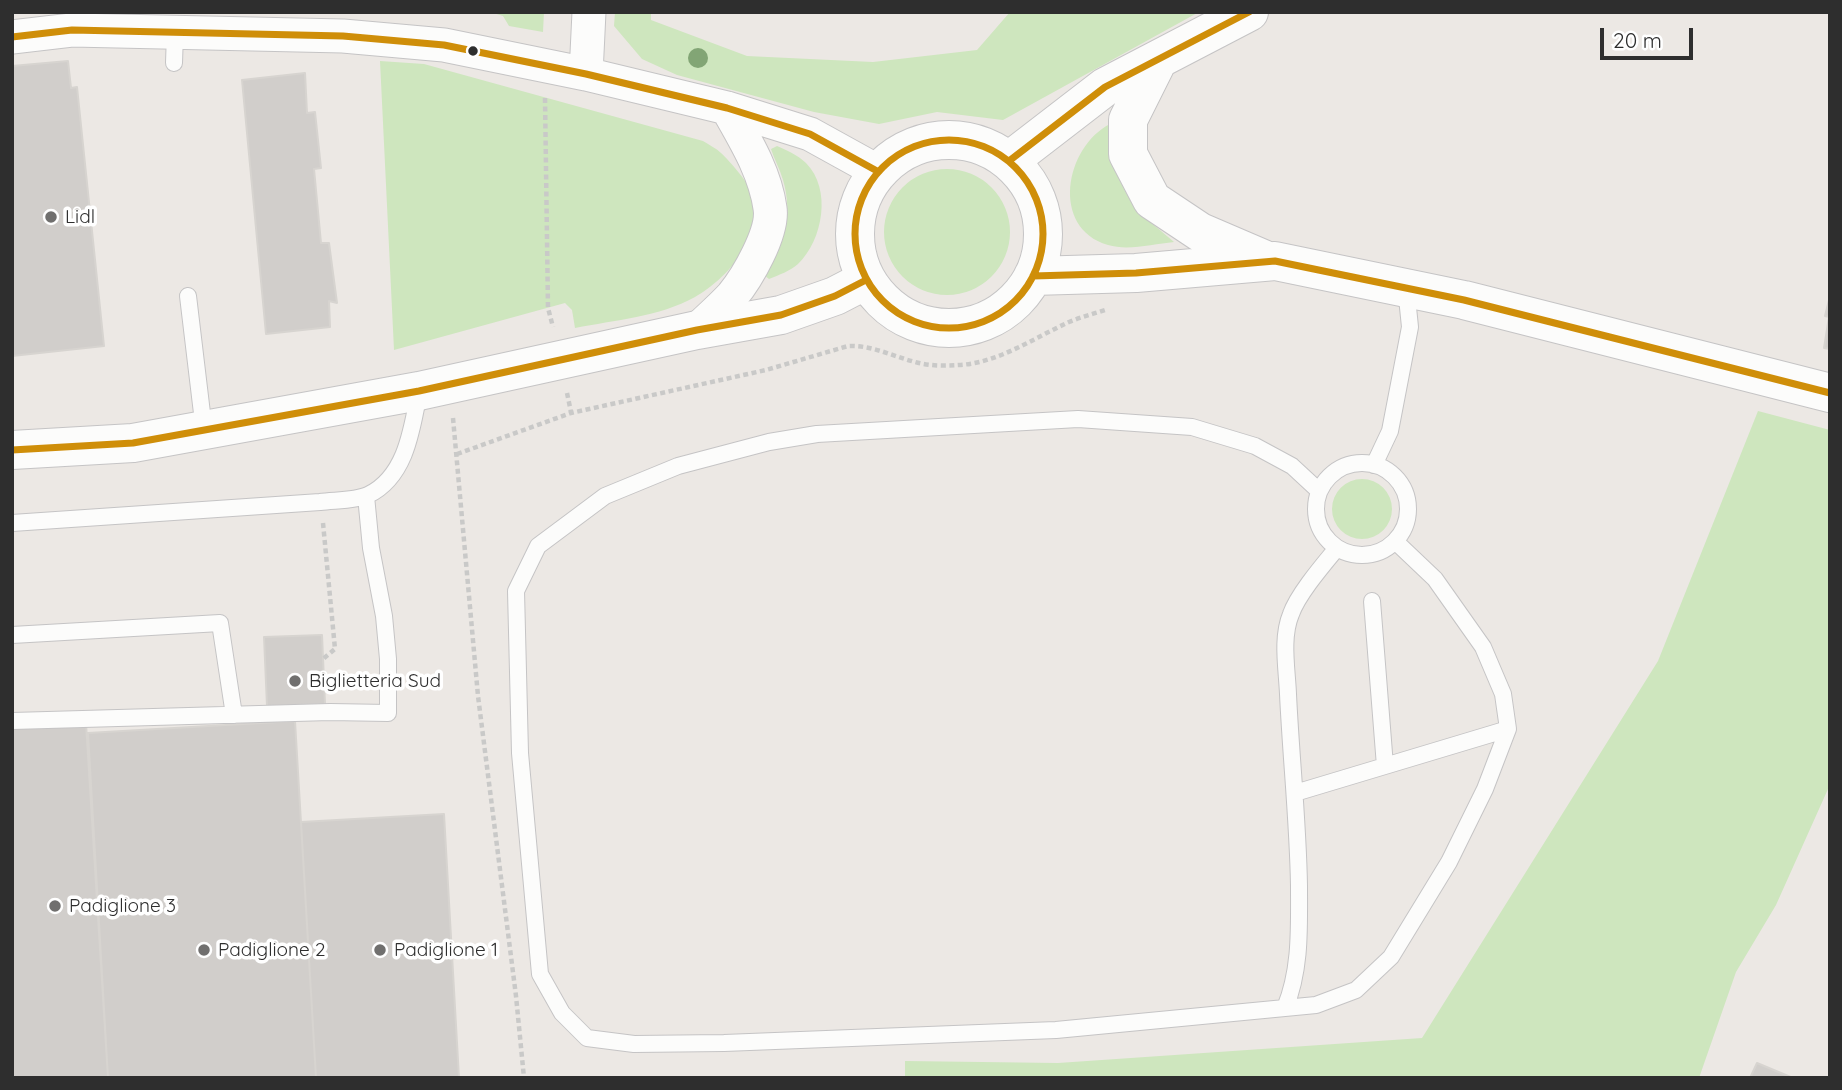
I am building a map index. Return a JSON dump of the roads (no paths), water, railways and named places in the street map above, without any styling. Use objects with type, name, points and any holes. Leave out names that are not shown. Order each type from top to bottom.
[{"type":"main road","points":[[1009,161],[1105,87],[1249,12]]},
{"type":"main road","points":[[1157,60],[1128,120],[1128,154],[1152,200],[1200,232],[1268,261],[1464,300],[1830,393]]},
{"type":"main road","points":[[956,140],[984,146],[1009,161],[1030,185],[1041,214],[1043,246],[1034,276],[1017,300],[993,317],[966,327],[937,328],[908,320],[884,303],[866,280],[856,253],[854,224],[862,196],[877,172],[900,153],[936,141],[956,140]]},
{"type":"main road","points":[[1034,276],[1136,272],[1268,261]]},
{"type":"main road","points":[[12,450],[133,443],[435,388],[697,330],[781,315],[835,296],[866,280]]},
{"type":"street","points":[[343,36],[381,12]]},
{"type":"street","points":[[586,75],[589,12]]},
{"type":"street","points":[[12,37],[71,21],[174,48],[272,24],[343,36],[444,45],[727,108],[810,134],[877,172]]},
{"type":"street","points":[[697,330],[732,296],[752,265],[765,236],[771,210],[756,159],[727,108]]},
{"type":"lane","points":[[1374,465],[1390,431],[1410,327],[1406,288]]},
{"type":"lane","points":[[188,296],[204,430]]},
{"type":"lane","points":[[12,523],[320,502],[366,496],[386,484],[409,445],[435,388]]},
{"type":"lane","points":[[1319,491],[1292,466],[1255,446],[1192,427],[1078,418],[817,434],[769,442],[678,466],[605,496],[538,546],[516,591],[520,753],[540,974],[562,1013],[587,1038],[634,1045],[711,1043],[1043,1030],[1317,1005],[1356,990],[1391,957],[1449,863],[1485,789],[1508,729],[1503,694],[1483,647],[1435,579],[1395,541]]},
{"type":"lane","points":[[1361,463],[1374,465],[1387,470],[1397,479],[1408,503],[1407,517],[1403,530],[1395,541],[1383,550],[1367,555],[1352,554],[1337,548],[1325,537],[1318,523],[1315,507],[1319,491],[1336,471],[1361,463]]},
{"type":"lane","points":[[12,721],[388,713],[388,659],[384,616],[371,548],[366,496]]},
{"type":"lane","points":[[1285,1008],[1297,966],[1299,924],[1295,793],[1286,645],[1290,614],[1337,548]]},
{"type":"lane","points":[[1373,601],[1385,766]]},
{"type":"lane","points":[[12,635],[220,623],[234,715]]},
{"type":"lane","points":[[1295,793],[1508,729]]},
{"type":"place","name":"Lidl","points":[[51,217]]},
{"type":"place","name":"Biglietteria Sud","points":[[295,681]]},
{"type":"place","name":"Padiglione 3","points":[[55,906]]},
{"type":"place","name":"Padiglione 2","points":[[204,950]]},
{"type":"place","name":"Padiglione 1","points":[[380,950]]}]
